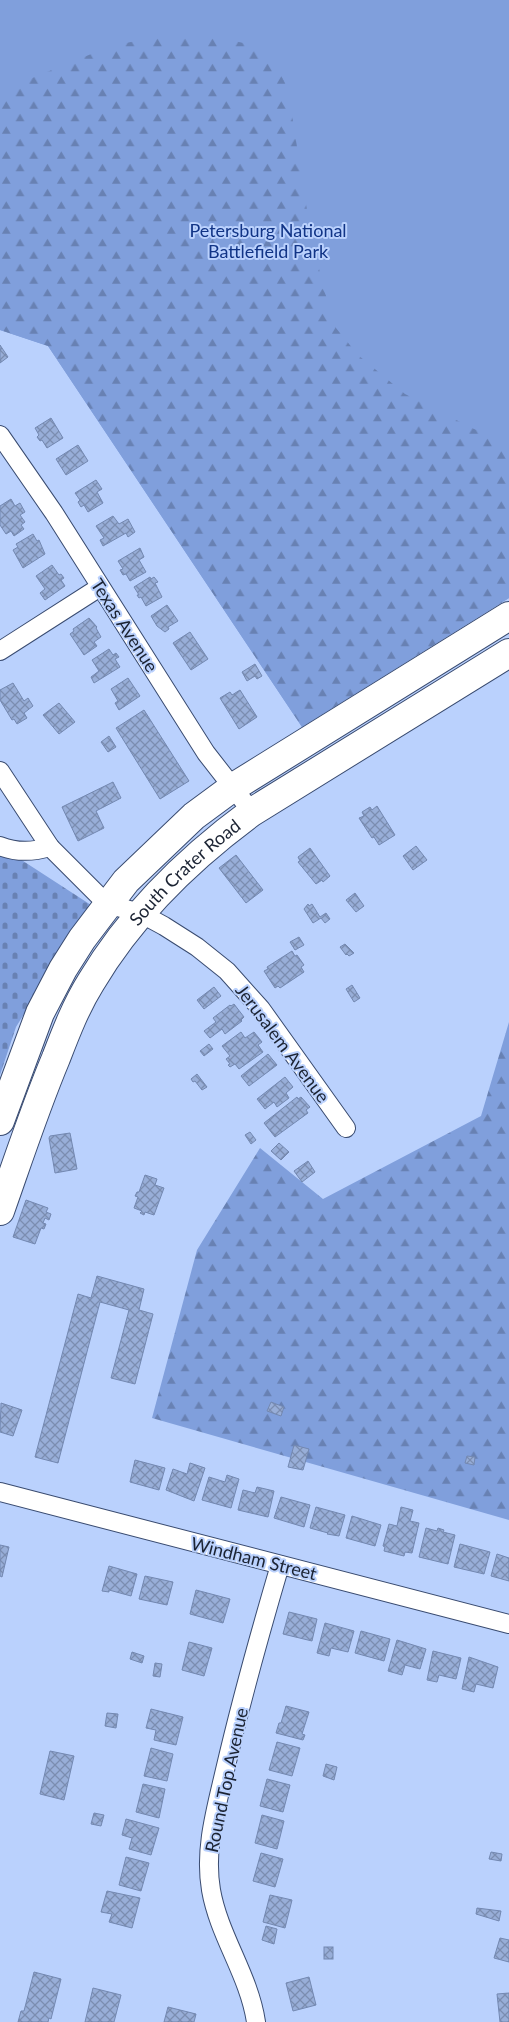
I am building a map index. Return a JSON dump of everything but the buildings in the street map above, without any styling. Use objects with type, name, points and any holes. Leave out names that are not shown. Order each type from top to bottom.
[{"type":"main road","name":"South Crater Road","points":[[0,1121],[40,1013],[77,946],[126,881],[194,816],[232,788],[509,616]]},
{"type":"main road","name":"South Crater Road","points":[[0,1212],[46,1082],[71,1020],[90,983],[113,947],[140,913],[184,866],[216,838],[252,812],[509,653]]},
{"type":"street","name":"Texas Avenue","points":[[0,435],[206,753],[252,812]]},
{"type":"street","points":[[0,651],[100,587]]},
{"type":"street","points":[[0,771],[50,847],[107,904]]},
{"type":"street","points":[[0,846],[21,851],[38,851],[50,847]]},
{"type":"street","name":"Jerusalem Avenue","points":[[107,904],[140,913],[197,947],[227,971],[261,1009],[346,1128]]},
{"type":"street","name":"Windham Street","points":[[0,1492],[509,1624]]},
{"type":"street","name":"Round Top Avenue","points":[[256,2022],[246,1983],[220,1920],[211,1891],[209,1869],[210,1842],[234,1733],[280,1565]]},
{"type":"green space","name":"Petersburg National Battlefield Park","points":[[0,0],[509,0],[509,598],[302,727],[48,346],[0,330]]},
{"type":"green space","name":"Petersburg National Battlefield Park","points":[[171,34],[208,36],[254,45],[274,57],[288,90],[307,210],[322,283],[336,328],[358,355],[405,394],[474,429],[509,440],[509,598],[302,727],[48,346],[0,330],[0,91],[111,46]]},
{"type":"green space","points":[[0,846],[91,905],[16,1027],[0,1075]]},
{"type":"green space","points":[[509,1022],[509,1520],[152,1418],[197,1250],[260,1148],[323,1199],[481,1116]]}]
